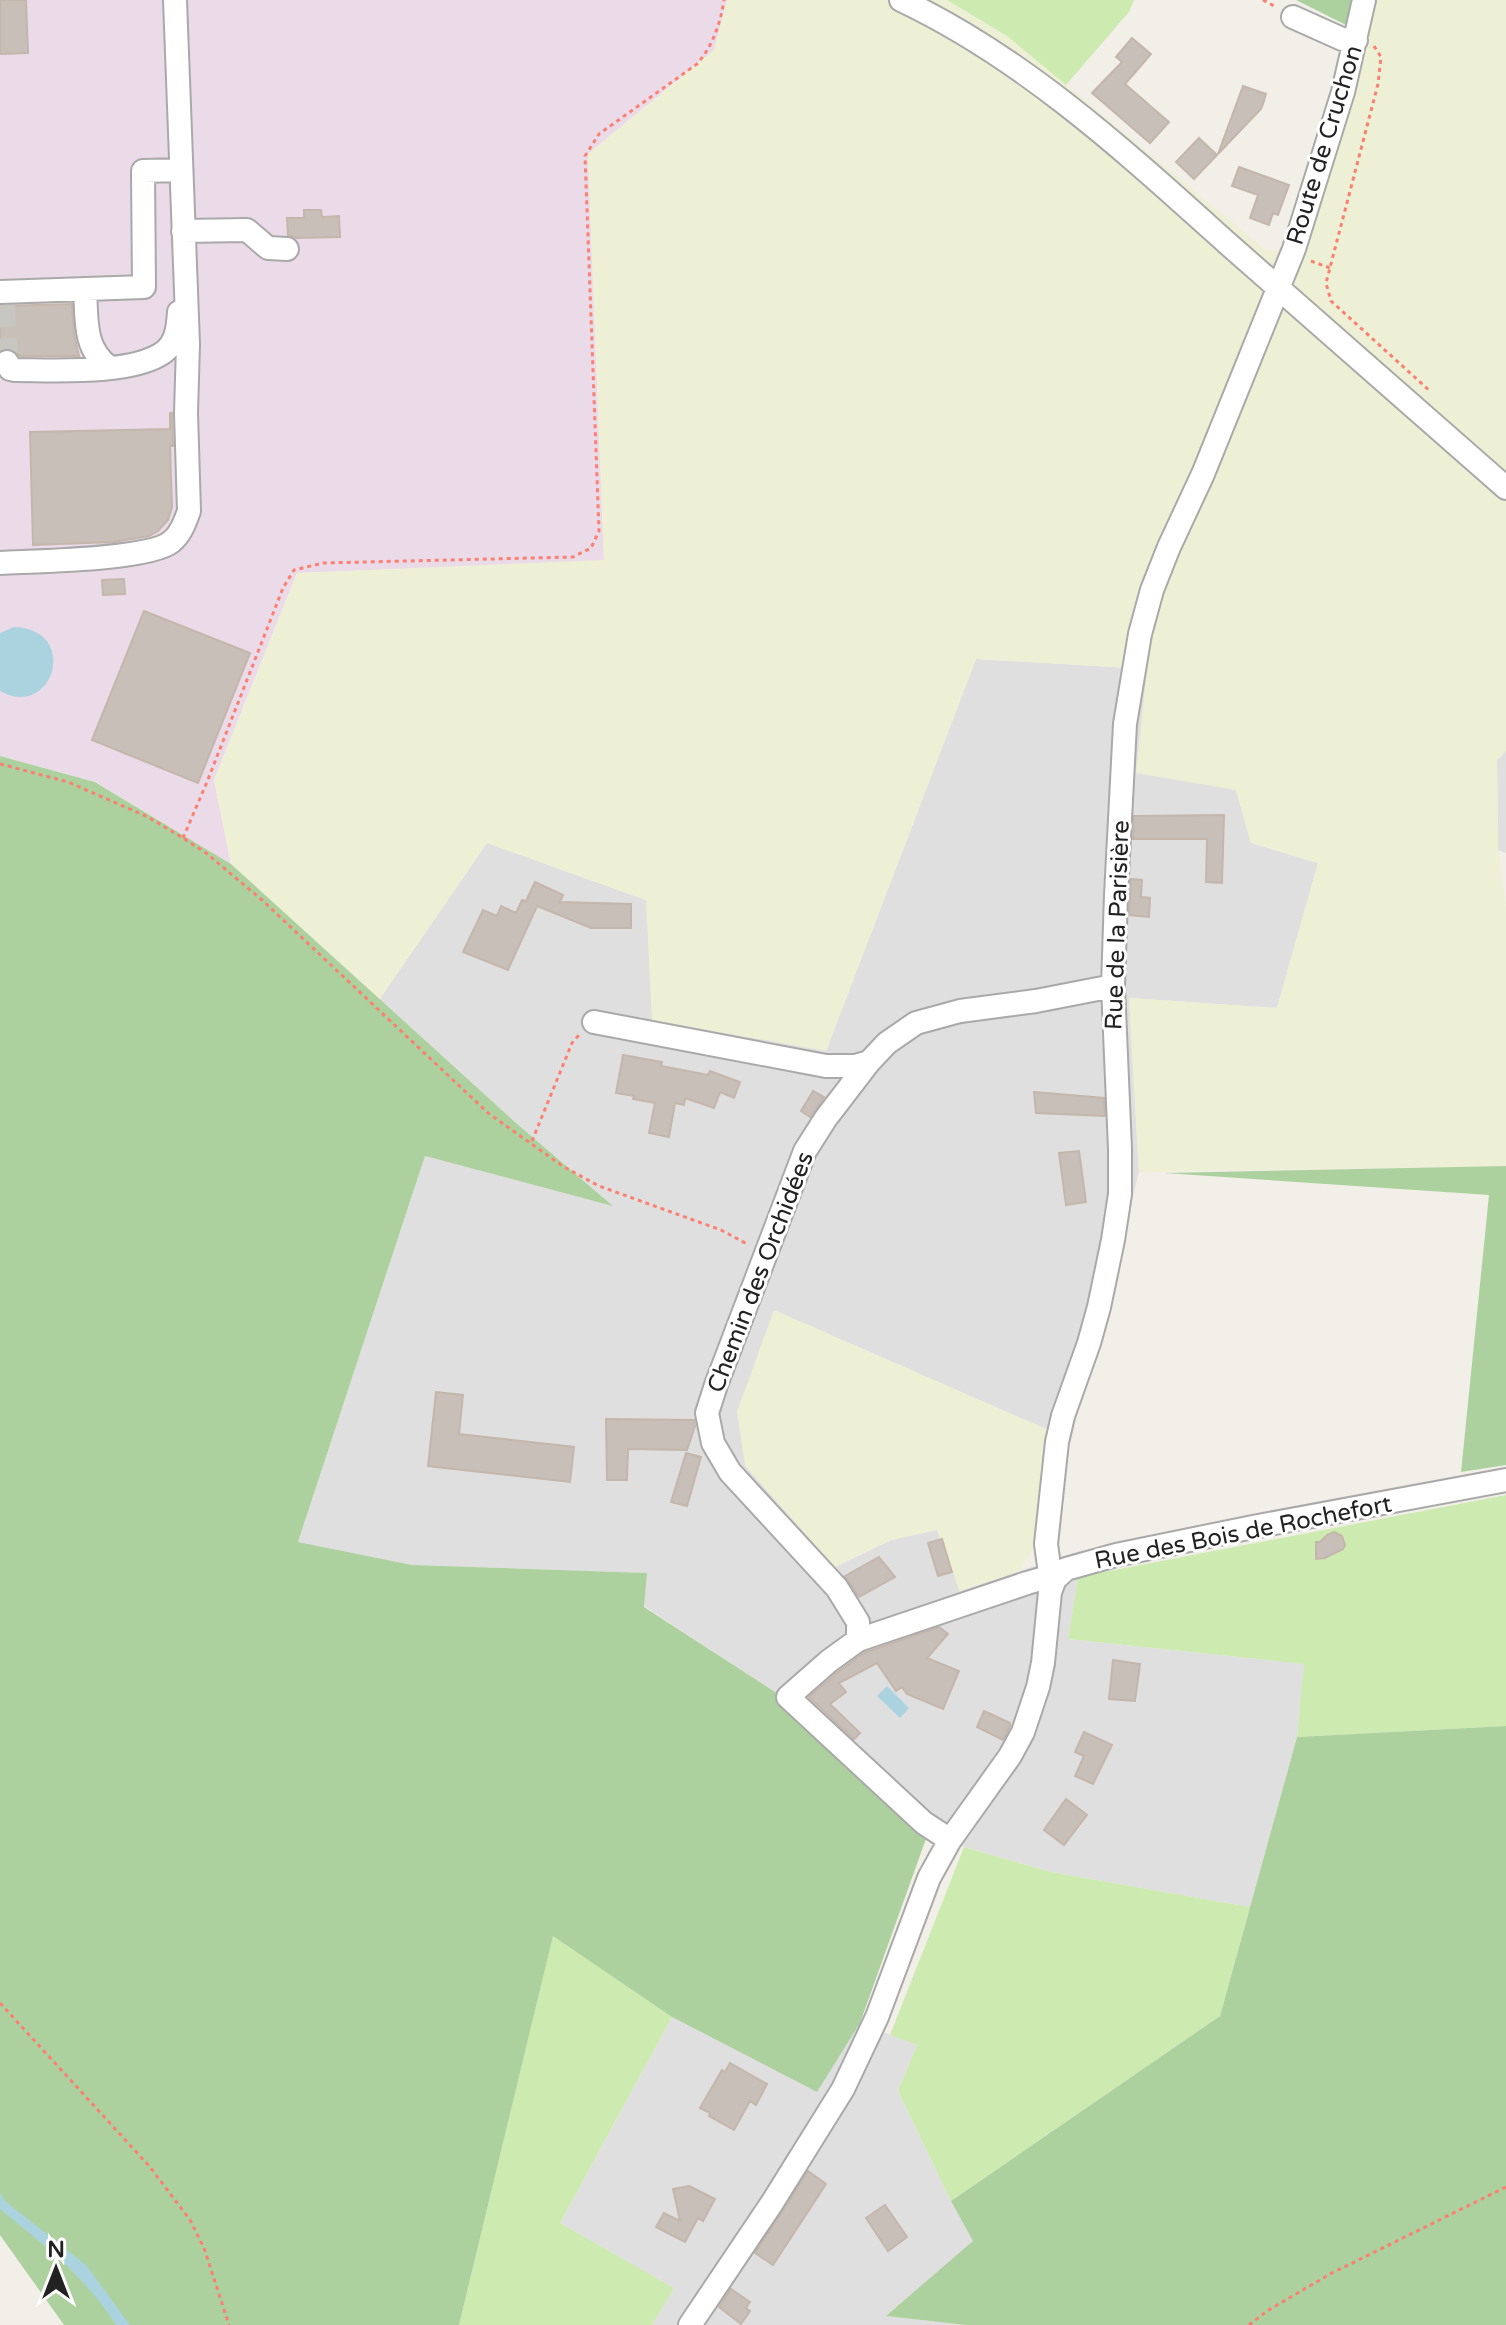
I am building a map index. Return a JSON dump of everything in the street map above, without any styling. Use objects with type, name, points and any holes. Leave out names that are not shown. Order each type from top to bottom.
[{"type":"street","points":[[0,563],[126,555],[169,543],[184,526],[189,511],[186,413],[188,344],[175,0]]},
{"type":"street","points":[[901,0],[961,31],[1014,66],[1147,171],[1506,488]]},
{"type":"street","name":"Route de Cruchon","points":[[1278,288],[1319,174],[1364,0]]},
{"type":"street","points":[[1293,17],[1342,39],[1356,40]]},
{"type":"street","points":[[2,296],[144,287],[143,171],[181,170]]},
{"type":"street","points":[[184,241],[247,230],[268,248],[287,249]]},
{"type":"street","points":[[7,362],[10,369],[15,370],[109,367],[139,364],[166,351],[177,334],[184,241]]},
{"type":"street","name":"Rue de la Parisière","points":[[1055,1579],[1049,1566],[1046,1544],[1057,1442],[1099,1307],[1120,1194],[1113,986],[1125,724],[1140,634],[1163,561],[1203,474],[1278,288]]},
{"type":"street","points":[[85,289],[91,349],[109,367]]},
{"type":"street","name":"Chemin des Orchidées","points":[[858,1640],[858,1622],[837,1588],[730,1472],[713,1443],[707,1413],[805,1151],[869,1062],[887,1043],[916,1023],[960,1011],[1113,986]]},
{"type":"street","points":[[594,1022],[826,1066],[855,1066],[869,1062]]},
{"type":"street","name":"Rue des Bois de Rochefort","points":[[950,1840],[924,1823],[788,1697],[858,1640],[1027,1583],[1055,1579],[1066,1569],[1116,1555],[1506,1480]]},
{"type":"street","points":[[690,2325],[772,2203],[843,2089],[877,2017],[929,1878],[950,1840],[1010,1756],[1023,1732],[1038,1687],[1050,1592],[1055,1579]]},
{"type":"path","points":[[183,838],[283,588],[294,570],[323,563],[573,557],[591,548],[599,531],[585,156],[599,134],[697,64],[714,40],[724,0]]},
{"type":"path","points":[[1356,40],[1377,47],[1381,57],[1378,84],[1326,283],[1331,301],[1436,397]]},
{"type":"path","points":[[0,764],[68,782],[148,817],[183,838],[262,900],[488,1113],[564,1167],[599,1186],[721,1230],[766,1254]]},
{"type":"path","points":[[531,1142],[554,1093],[572,1043],[594,1022]]},
{"type":"path","points":[[0,2003],[150,2167],[190,2220],[213,2272],[229,2325]]},
{"type":"path","points":[[1249,2325],[1330,2274],[1506,2187]]},
{"type":"shaded area","points":[[0,0],[727,0],[714,50],[588,154],[604,561],[297,573],[214,780],[231,864],[96,782],[0,756]]},
{"type":"shaded area","points":[[976,659],[1148,669],[1137,772],[1236,790],[1251,843],[1318,863],[1277,1008],[1129,998],[1139,1172],[1071,1440],[775,1311],[737,1412],[835,1567],[891,1540],[937,1530],[960,1591],[1083,1550],[1068,1639],[1305,1664],[1297,1737],[1250,1907],[1051,1872],[927,1836],[775,1692],[644,1606],[646,1573],[412,1565],[298,1542],[425,1156],[611,1204],[379,1000],[487,843],[646,900],[826,1051]]},
{"type":"shaded area","points":[[1506,751],[1506,853],[1498,850],[1497,760]]},
{"type":"shaded area","points":[[672,2017],[816,2091],[860,2023],[917,2045],[898,2091],[951,2201],[974,2241],[887,2316],[966,2325],[652,2325],[673,2288],[560,2223]]},
{"type":"green space","points":[[727,0],[947,0],[1007,36],[1267,251],[1280,249],[1358,0],[1506,0],[1506,751],[1497,760],[1498,850],[1506,907],[1506,1166],[1139,1172],[1129,998],[1277,1008],[1318,863],[1251,843],[1236,790],[1136,773],[1147,669],[976,659],[826,1051],[652,1020],[646,900],[487,843],[379,1000],[231,864],[214,780],[297,573],[604,560],[588,154],[714,50]]},
{"type":"green space","points":[[947,0],[1134,0],[1129,12],[1066,85],[1007,36]]},
{"type":"green space","points":[[1296,0],[1358,0],[1350,27]]},
{"type":"green space","points":[[0,756],[95,782],[231,864],[516,1123],[613,1206],[425,1156],[298,1542],[412,1565],[647,1573],[644,1607],[775,1692],[927,1836],[860,2023],[817,2092],[672,2017],[553,1936],[459,2325],[64,2325],[0,2235]]},
{"type":"green space","points":[[1506,1166],[1506,1465],[1461,1472],[1489,1195],[1164,1173]]},
{"type":"green space","points":[[774,1310],[1046,1429],[1036,1544],[1020,1571],[960,1591],[937,1530],[891,1540],[835,1567],[745,1466],[737,1412]]},
{"type":"green space","points":[[1506,1495],[1506,1726],[1297,1737],[1304,1664],[1068,1639],[1078,1577]]},
{"type":"green space","points":[[1506,1726],[1506,2325],[966,2325],[886,2316],[973,2241],[951,2201],[1220,2016],[1297,1737]]},
{"type":"green space","points":[[964,1847],[1051,1872],[1250,1907],[1220,2016],[951,2201],[898,2091],[917,2045],[890,2035]]},
{"type":"green space","points":[[553,1935],[672,2017],[560,2223],[674,2288],[652,2325],[459,2325]]},
{"type":"water","points":[[14,627],[35,632],[48,642],[53,656],[52,671],[45,684],[34,694],[19,697],[0,691],[0,633]]},
{"type":"water","points":[[887,1686],[909,1708],[900,1718],[877,1696]]},
{"type":"water","points":[[0,2193],[5,2201],[86,2265],[130,2325],[116,2325],[77,2276],[0,2209]]},
{"type":"building","points":[[0,0],[26,0],[28,53],[0,54]]},
{"type":"building","points":[[1132,38],[1151,54],[1125,84],[1169,122],[1150,143],[1092,93],[1122,62],[1116,57]]},
{"type":"building","points":[[1243,86],[1266,94],[1263,104],[1218,154]]},
{"type":"building","points":[[1199,138],[1217,155],[1194,179],[1176,162]]},
{"type":"building","points":[[1239,167],[1289,185],[1278,215],[1273,213],[1269,225],[1250,218],[1258,195],[1232,186]]},
{"type":"building","points":[[304,210],[321,210],[322,217],[339,216],[340,237],[296,238],[288,235],[287,218],[304,218]]},
{"type":"building","points":[[72,304],[79,356],[20,356],[9,348],[0,350],[0,306]]},
{"type":"building","points":[[170,413],[172,507],[168,520],[158,531],[149,536],[114,542],[33,545],[30,432],[170,429]]},
{"type":"building","points":[[124,579],[125,594],[103,595],[102,580]]},
{"type":"building","points":[[144,611],[250,653],[198,783],[92,740]]},
{"type":"building","points":[[1224,815],[1222,883],[1206,882],[1207,839],[1133,839],[1134,816]]},
{"type":"building","points":[[1131,879],[1142,880],[1141,897],[1150,898],[1149,917],[1129,915]]},
{"type":"building","points":[[535,882],[563,895],[560,902],[631,904],[631,928],[591,928],[537,906],[508,970],[463,952],[483,910],[497,916],[501,906],[516,913]]},
{"type":"building","points":[[623,1055],[708,1075],[710,1071],[740,1082],[734,1098],[720,1092],[714,1108],[685,1098],[684,1105],[675,1103],[669,1137],[649,1133],[655,1103],[616,1093]]},
{"type":"building","points":[[813,1091],[824,1097],[810,1117],[801,1111]]},
{"type":"building","points":[[1034,1092],[1104,1098],[1105,1116],[1036,1113]]},
{"type":"building","points":[[1079,1151],[1086,1202],[1066,1205],[1059,1153]]},
{"type":"building","points":[[436,1392],[463,1395],[459,1434],[574,1447],[570,1482],[428,1466]]},
{"type":"building","points":[[606,1419],[694,1420],[695,1426],[687,1450],[628,1449],[627,1480],[607,1480]]},
{"type":"building","points":[[686,1453],[701,1457],[687,1506],[671,1502]]},
{"type":"building","points":[[1334,1532],[1342,1536],[1343,1549],[1316,1559],[1316,1542]]},
{"type":"building","points":[[942,1539],[952,1572],[938,1576],[928,1543]]},
{"type":"building","points":[[879,1557],[895,1577],[859,1597],[845,1576]]},
{"type":"building","points":[[939,1627],[948,1634],[927,1658],[959,1671],[943,1709],[907,1694],[902,1687],[896,1691],[877,1663],[839,1683],[846,1692],[830,1704],[860,1733],[854,1739],[809,1697],[864,1653]]},
{"type":"building","points":[[1113,1660],[1140,1664],[1135,1701],[1109,1699]]},
{"type":"building","points":[[984,1711],[1010,1723],[1003,1740],[977,1727]]},
{"type":"building","points":[[1084,1732],[1112,1745],[1093,1784],[1075,1776],[1084,1756],[1075,1752]]},
{"type":"building","points":[[1066,1799],[1087,1815],[1064,1845],[1044,1830]]},
{"type":"building","points":[[730,2063],[767,2084],[756,2105],[750,2101],[734,2130],[700,2108],[722,2070],[725,2072]]},
{"type":"building","points":[[808,2171],[826,2184],[773,2265],[755,2253]]},
{"type":"building","points":[[689,2186],[715,2199],[703,2221],[698,2218],[685,2242],[656,2227],[664,2213],[680,2221],[673,2189]]},
{"type":"building","points":[[885,2205],[907,2237],[888,2251],[866,2218]]},
{"type":"building","points":[[731,2289],[750,2302],[746,2308],[750,2311],[741,2324],[719,2307]]},
{"type":"tunnel","points":[[4,305],[7,362]]}]
